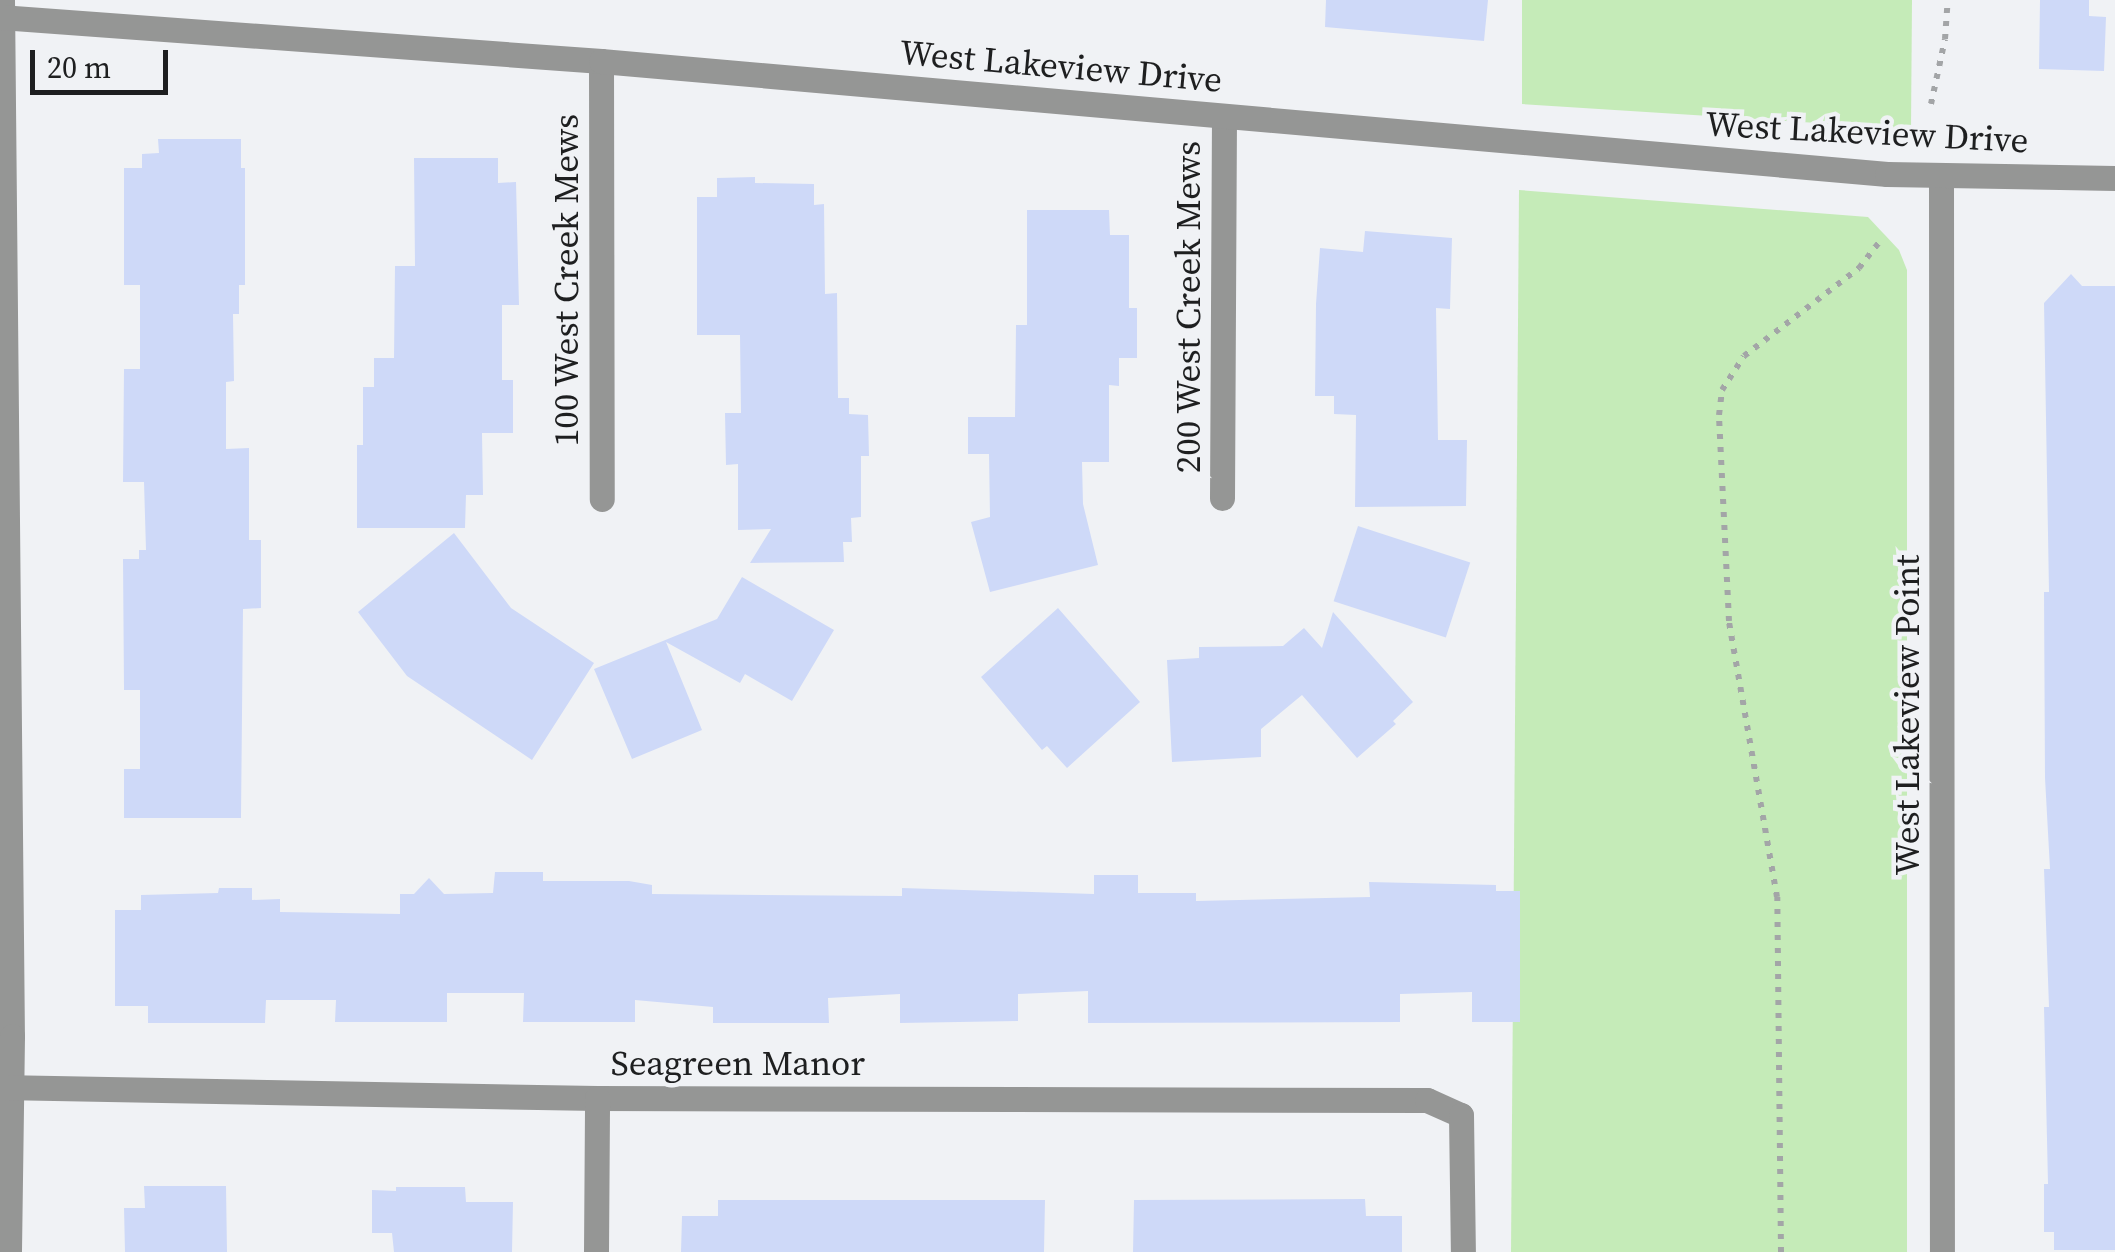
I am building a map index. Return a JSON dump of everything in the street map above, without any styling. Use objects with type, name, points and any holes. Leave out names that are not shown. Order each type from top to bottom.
[{"type":"street","name":"West Lakeview Drive","points":[[1,12],[1942,178],[2115,178]]},
{"type":"street","points":[[1,12],[9,1252]]},
{"type":"street","name":"100 West Creek Mews","points":[[601,61],[602,499]]},
{"type":"street","name":"200 West Creek Mews","points":[[1222,498],[1224,116]]},
{"type":"street","name":"West Lakeview Point","points":[[1942,178],[1942,1252]]},
{"type":"street","name":"Seagreen Manor","points":[[6,1087],[597,1098],[1427,1100],[1462,1115],[1463,1252]]},
{"type":"street","points":[[596,1252],[597,1098]]},
{"type":"path","points":[[1931,104],[1945,40],[1948,0]]},
{"type":"path","points":[[1781,1252],[1777,897],[1729,620],[1719,416],[1722,390],[1744,356],[1859,268],[1879,242]]},
{"type":"green space","points":[[1522,0],[1912,0],[1911,129],[1522,104]]},
{"type":"green space","points":[[1519,190],[1868,217],[1899,250],[1907,270],[1907,1252],[1511,1252]]},
{"type":"building","points":[[1326,0],[1488,0],[1484,41],[1325,27]]},
{"type":"building","points":[[2040,0],[2089,0],[2089,16],[2106,17],[2104,71],[2039,69]]},
{"type":"building","points":[[158,139],[241,139],[241,168],[245,168],[245,285],[239,285],[239,314],[233,314],[234,381],[226,382],[226,449],[249,448],[249,540],[261,540],[261,608],[243,609],[241,818],[124,818],[124,769],[140,769],[140,690],[124,690],[123,559],[139,559],[139,550],[146,550],[144,482],[123,482],[124,369],[140,369],[140,285],[124,285],[124,168],[142,168],[142,154],[159,153]]},
{"type":"building","points":[[414,158],[498,158],[498,183],[516,182],[519,305],[502,305],[502,380],[513,380],[513,433],[482,433],[483,495],[466,495],[465,528],[357,528],[357,445],[363,445],[363,387],[374,387],[374,358],[394,358],[395,266],[415,266]]},
{"type":"building","points":[[755,177],[755,183],[814,184],[814,205],[824,204],[825,294],[837,293],[838,398],[849,398],[849,414],[868,415],[869,456],[861,456],[861,517],[851,518],[852,542],[843,542],[844,562],[750,563],[771,529],[738,530],[738,464],[726,465],[725,413],[741,413],[740,335],[697,335],[697,197],[717,197],[717,178]]},
{"type":"building","points":[[1027,210],[1109,210],[1110,235],[1129,235],[1129,308],[1137,308],[1137,358],[1119,358],[1119,386],[1109,385],[1109,462],[1082,462],[1083,504],[1098,565],[990,592],[971,522],[990,517],[989,454],[968,454],[968,417],[1015,417],[1016,325],[1027,325]]},
{"type":"building","points":[[1365,231],[1452,238],[1450,309],[1436,308],[1438,440],[1467,440],[1466,506],[1355,507],[1356,415],[1334,414],[1334,396],[1315,396],[1316,304],[1320,248],[1363,252]]},
{"type":"building","points":[[2071,274],[2082,286],[2115,286],[2115,1250],[2054,1250],[2054,1232],[2044,1232],[2044,1184],[2048,1184],[2044,1007],[2049,1007],[2044,869],[2050,869],[2045,778],[2044,592],[2049,592],[2044,303]]},
{"type":"building","points":[[1358,526],[1470,562],[1446,638],[1334,601]]},
{"type":"building","points":[[454,533],[511,608],[594,663],[532,760],[407,676],[358,612]]},
{"type":"building","points":[[742,577],[834,630],[792,701],[745,674],[740,683],[666,642],[702,730],[632,759],[594,669],[717,619]]},
{"type":"building","points":[[1058,608],[1140,702],[1067,768],[1047,746],[1042,750],[981,677]]},
{"type":"building","points":[[1333,612],[1413,702],[1393,721],[1396,724],[1357,758],[1302,695],[1261,729],[1261,757],[1172,762],[1167,660],[1199,658],[1199,647],[1283,646],[1304,628],[1322,648]]},
{"type":"building","points":[[495,872],[543,872],[543,881],[629,881],[652,885],[652,894],[902,896],[902,888],[1094,894],[1094,875],[1138,875],[1138,893],[1196,893],[1196,901],[1370,897],[1369,882],[1496,885],[1496,891],[1520,891],[1520,1022],[1472,1022],[1472,992],[1400,994],[1400,1022],[1088,1023],[1088,991],[1018,994],[1018,1021],[900,1023],[900,994],[828,998],[829,1023],[713,1023],[713,1007],[635,1000],[635,1022],[523,1022],[524,993],[447,993],[447,1022],[335,1022],[336,1000],[266,1000],[265,1023],[148,1023],[148,1006],[115,1006],[115,910],[141,910],[141,895],[252,888],[252,900],[280,899],[280,912],[400,914],[400,894],[414,894],[429,878],[444,894],[493,893]]},
{"type":"building","points":[[144,1186],[226,1186],[227,1252],[125,1252],[124,1208],[145,1208]]},
{"type":"building","points":[[396,1187],[465,1187],[466,1202],[513,1202],[512,1252],[394,1252],[392,1233],[372,1233],[372,1190],[396,1191]]},
{"type":"building","points":[[1365,1199],[1366,1216],[1402,1216],[1402,1252],[1133,1252],[1134,1200]]},
{"type":"building","points":[[718,1200],[1045,1200],[1044,1252],[681,1252],[682,1216],[718,1216]]}]
